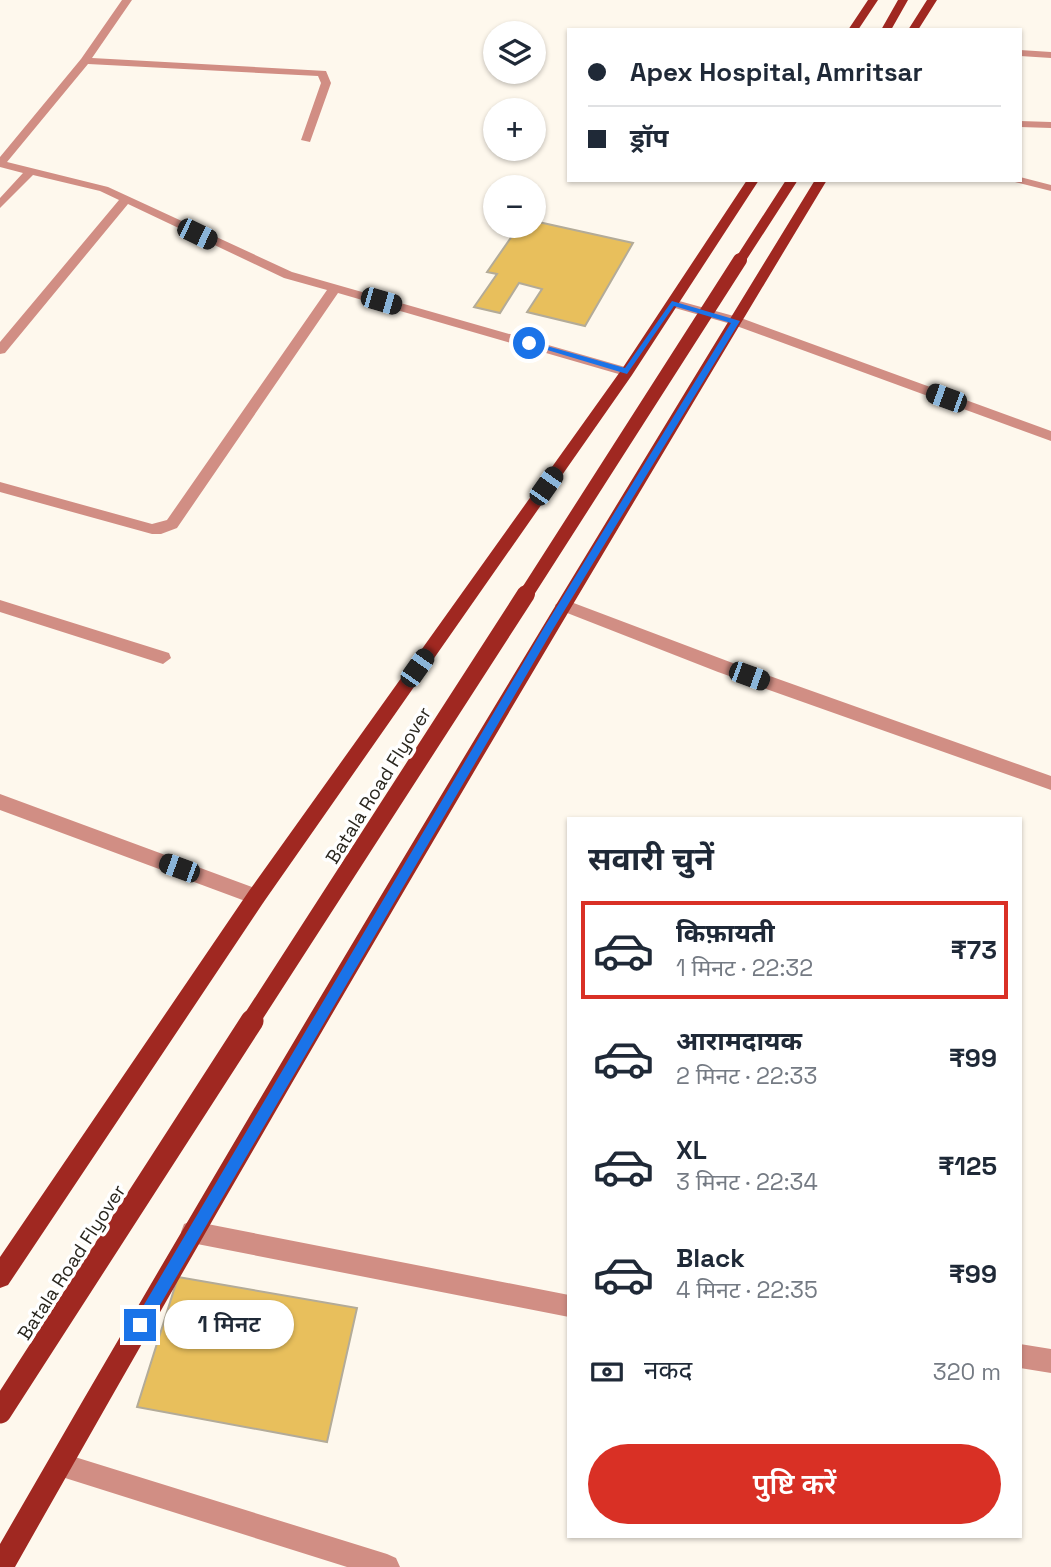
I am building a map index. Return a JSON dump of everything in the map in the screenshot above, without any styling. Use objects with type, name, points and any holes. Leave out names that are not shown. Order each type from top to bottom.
[{"type":"main road","points":[[854,28],[873,0]]},
{"type":"main road","points":[[913,28],[932,0]]},
{"type":"main road","points":[[887,28],[905,1]]},
{"type":"main road","points":[[0,1277],[256,897],[627,372],[752,182]]},
{"type":"main road","name":"Batala Road Flyover","points":[[0,1412],[791,182]]},
{"type":"main road","points":[[1,1567],[62,1465],[192,1232],[563,606],[820,182]]},
{"type":"street","points":[[127,0],[85,61],[0,164],[104,189],[267,267],[627,372]]},
{"type":"street","points":[[1022,53],[1051,55]]},
{"type":"street","points":[[85,61],[322,74],[326,83],[306,140]]},
{"type":"street","points":[[1022,124],[1051,125]]},
{"type":"street","points":[[0,205],[32,170]]},
{"type":"street","points":[[1022,181],[1051,188]]},
{"type":"street","points":[[0,350],[126,199]]},
{"type":"street","points":[[0,487],[152,529],[161,529],[172,524],[335,288]]},
{"type":"street","points":[[672,303],[736,321],[1051,436]]},
{"type":"street","points":[[0,606],[163,658]]},
{"type":"street","points":[[563,606],[723,667],[1051,783]]},
{"type":"street","points":[[0,802],[256,897]]},
{"type":"street","points":[[192,1232],[567,1306]]},
{"type":"street","points":[[1022,1356],[1051,1361]]},
{"type":"street","points":[[62,1465],[387,1567]]},
{"type":"building","points":[[546,224],[633,243],[585,326],[527,312],[542,289],[519,283],[500,313],[474,307],[497,274],[487,272],[511,238],[546,238]]},
{"type":"building","points":[[178,1277],[357,1308],[327,1442],[137,1407]]},
{"type":"route","points":[[140,1325],[192,1232],[549,629],[736,321],[672,303],[627,372],[529,343]]}]
